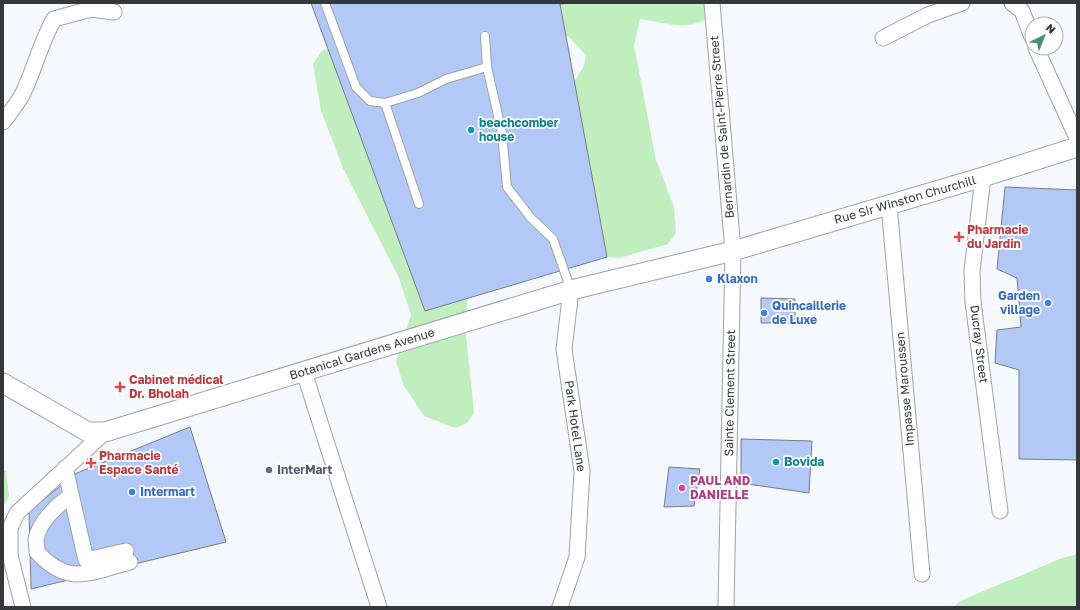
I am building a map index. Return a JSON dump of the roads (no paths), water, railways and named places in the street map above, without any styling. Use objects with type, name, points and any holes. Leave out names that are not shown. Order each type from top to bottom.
[{"type":"street","name":"Bernardin de Saint-Pierre Street","points":[[712,3],[733,251]]},
{"type":"street","points":[[883,38],[928,15],[962,3]]},
{"type":"street","points":[[1012,3],[1022,11],[1024,16]]},
{"type":"street","points":[[3,122],[23,93],[36,62],[43,38],[54,19],[91,9],[114,12]]},
{"type":"street","points":[[1040,56],[1077,138]]},
{"type":"street","name":"Rue Sir Winston Churchill","points":[[733,251],[983,177],[1077,147]]},
{"type":"street","name":"Ducray Street","points":[[983,177],[972,271],[973,302],[1000,511]]},
{"type":"street","name":"Impasse Maroussen","points":[[889,205],[922,574]]},
{"type":"street","name":"Botanical Gardens Avenue","points":[[3,383],[88,432],[105,432],[571,290],[733,251]]},
{"type":"street","name":"Sainte Clement Street","points":[[726,607],[733,251]]},
{"type":"street","name":"Park Hotel Lane","points":[[560,607],[577,557],[582,471],[564,349],[571,290]]},
{"type":"street","points":[[304,372],[378,607]]},
{"type":"street","points":[[23,607],[10,554],[10,528],[17,513],[105,432]]},
{"type":"street","points":[[65,468],[86,560],[128,557],[86,574],[66,574],[53,567],[37,552],[36,540],[42,527],[61,502],[71,496]]},
{"type":"lane","points":[[325,3],[356,87],[370,101],[385,103],[418,93],[446,79],[487,66]]},
{"type":"lane","points":[[485,36],[487,66],[502,133],[507,187],[531,218],[553,239],[571,290]]},
{"type":"lane","points":[[385,103],[419,204]]},
{"type":"place","name":"beachcomber house","points":[[471,130]]},
{"type":"place","name":"Pharmacie du Jardin","points":[[959,237]]},
{"type":"place","name":"Klaxon","points":[[709,279]]},
{"type":"place","name":"Garden village","points":[[1048,303]]},
{"type":"place","name":"Quincaillerie de Luxe","points":[[764,313]]},
{"type":"place","name":"Cabinet médical Dr. Bholah","points":[[120,387]]},
{"type":"place","name":"Bovida","points":[[776,462]]},
{"type":"place","name":"Pharmacie Espace Santé","points":[[91,463]]},
{"type":"place","name":"InterMart","points":[[269,470]]},
{"type":"place","name":"PAUL AND DANIELLE","points":[[682,488]]},
{"type":"place","name":"Intermart","points":[[132,492]]}]
